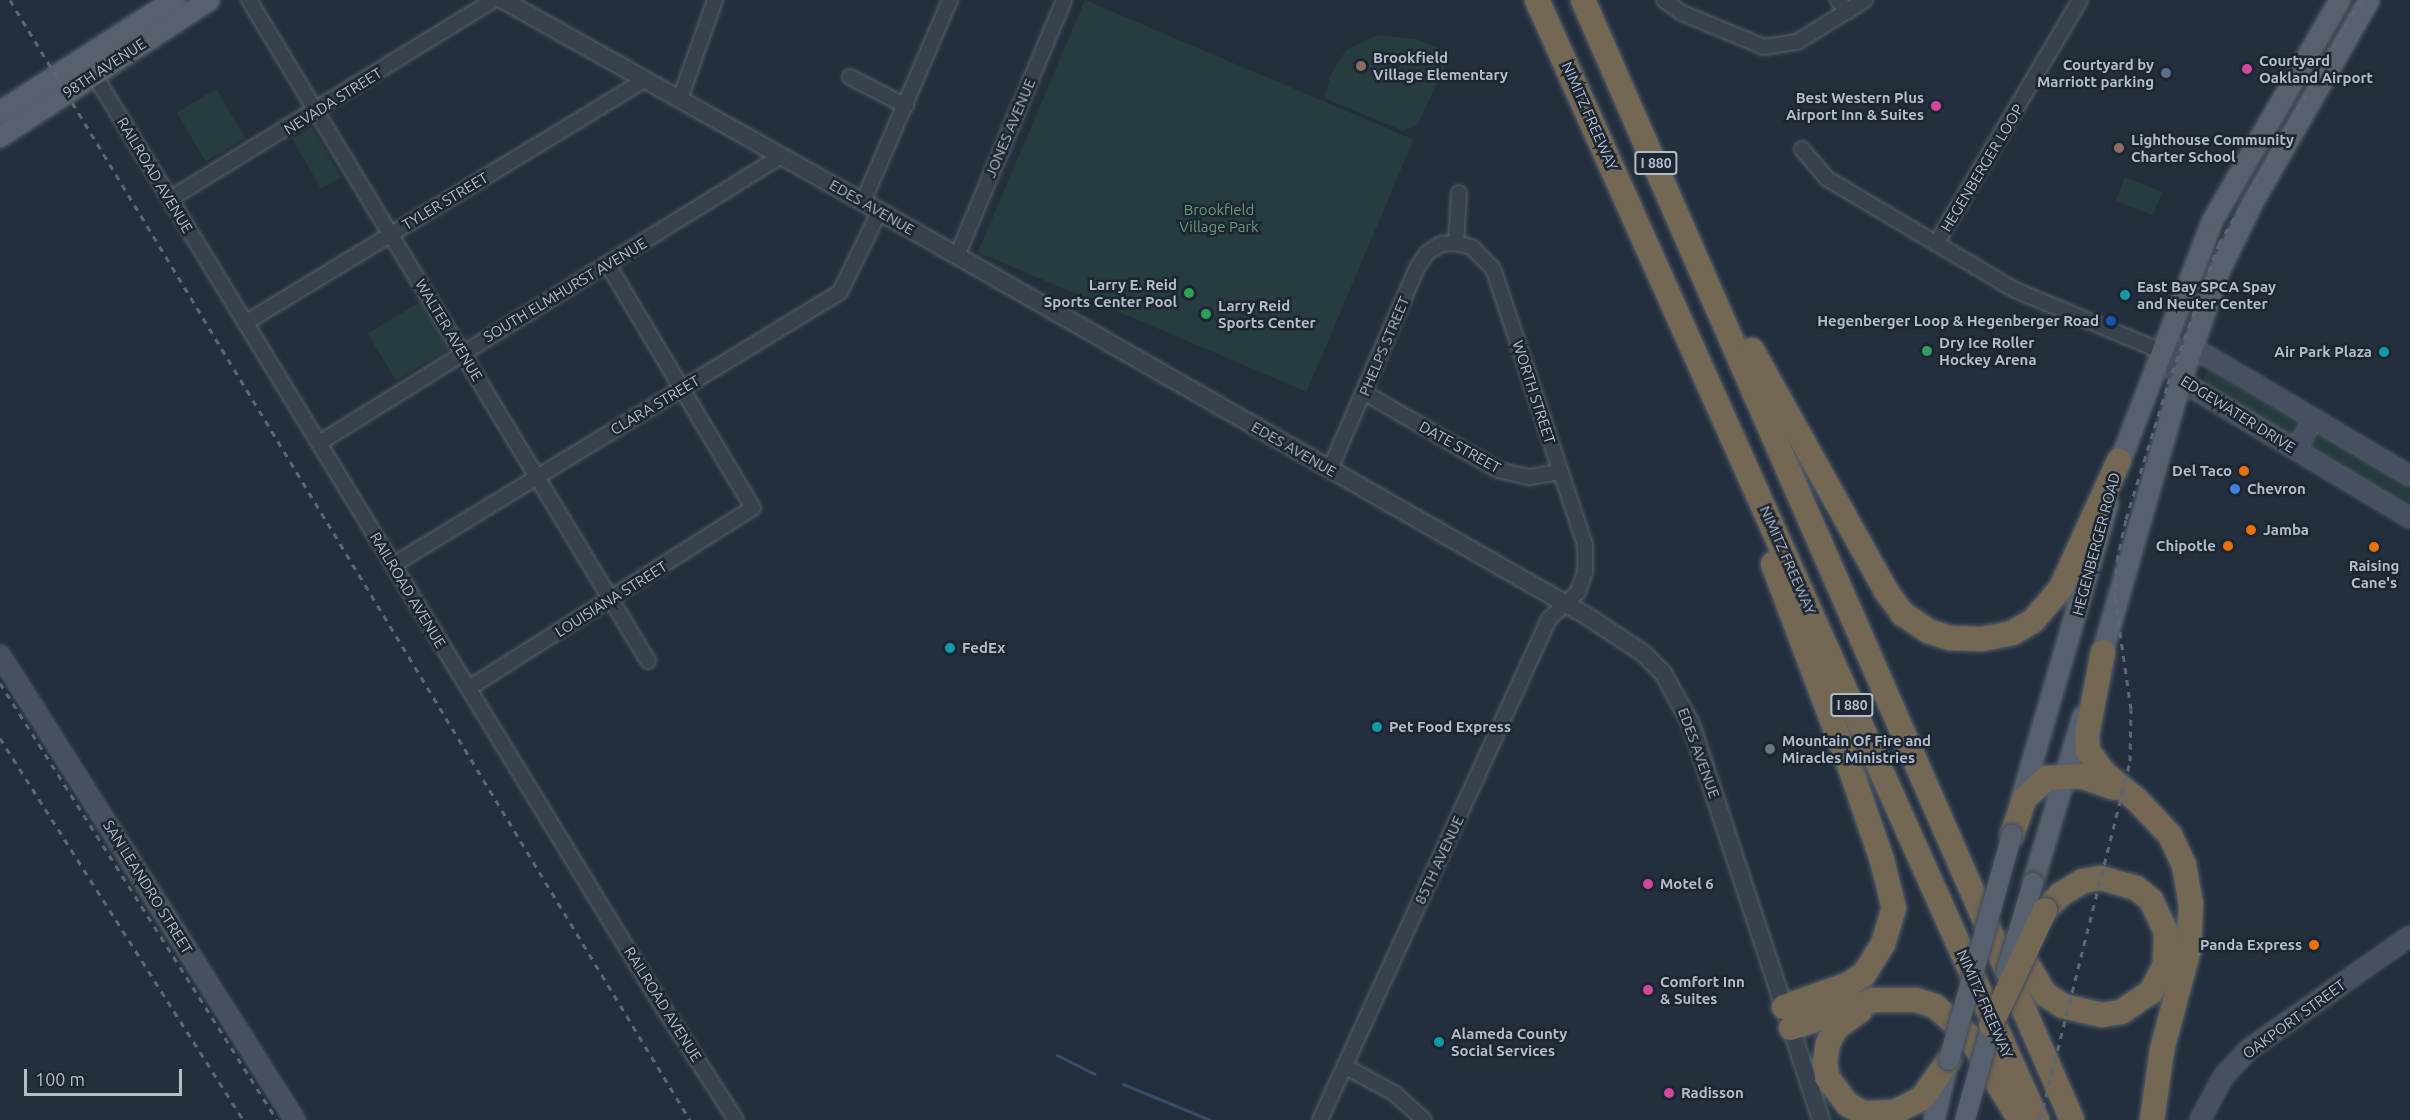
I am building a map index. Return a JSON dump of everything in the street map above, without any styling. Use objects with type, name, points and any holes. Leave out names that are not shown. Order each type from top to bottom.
[{"type":"highway","name":"NIMITZ FREEWAY","points":[[1537,0],[1669,290],[2037,1120]]},
{"type":"highway","name":"I 880","points":[[1583,0],[1728,325],[2072,1120]]},
{"type":"highway","points":[[1669,290],[1848,762],[1891,888],[1892,921],[1864,974],[1787,1018]]},
{"type":"highway","points":[[1728,325],[1751,348],[1886,591],[1903,614],[1928,631],[1950,638],[1982,639],[2012,633],[2033,621],[2061,588],[2118,461]]},
{"type":"highway","points":[[2103,652],[2087,734],[2088,751],[2104,773],[2137,800],[2165,828],[2178,849],[2191,903],[2188,949],[2162,1050],[2152,1120]]},
{"type":"highway","points":[[2012,835],[2025,798],[2036,785],[2064,774],[2099,782],[2137,800]]},
{"type":"highway","points":[[1944,822],[1979,873],[2024,962],[2045,994],[2063,1006],[2102,1015],[2121,1012],[2151,992],[2165,964],[2166,932],[2151,900],[2136,888],[2101,878],[2084,881],[2060,895],[2045,910],[1991,1025]]},
{"type":"highway","points":[[1787,1018],[1896,998],[1935,1005],[1952,1018],[1969,1036],[2020,1120]]},
{"type":"highway","points":[[1896,998],[1864,1009],[1836,1028],[1828,1043],[1825,1061],[1827,1077],[1835,1093],[1863,1113],[1895,1112],[1922,1098],[1949,1060]]},
{"type":"main road","name":"98TH AVENUE","points":[[0,137],[174,0]]},
{"type":"main road","name":"98TH AVENUE","points":[[0,112],[209,0]]},
{"type":"main road","name":"HEGENBERGER ROAD","points":[[1934,1120],[2012,835],[2085,591],[2118,461],[2217,212],[2340,0]]},
{"type":"main road","points":[[1965,1120],[2064,774],[2103,652],[2191,349],[2219,272],[2253,201],[2369,0]]},
{"type":"main road","name":"EDGEWATER DRIVE","points":[[2410,476],[2191,349],[2163,352],[2181,381],[2410,518]]},
{"type":"main road","points":[[2296,449],[2314,419]]},
{"type":"main road","name":"SAN LEANDRO STREET","points":[[0,655],[295,1120]]},
{"type":"main road","name":"OAKPORT STREET","points":[[2200,1120],[2223,1077],[2248,1050],[2410,936]]},
{"type":"street","name":"WALTER AVENUE","points":[[249,0],[648,661]]},
{"type":"street","name":"NEVADA STREET","points":[[170,200],[494,0]]},
{"type":"street","name":"EDES AVENUE","points":[[503,0],[863,202],[1330,469],[1565,604],[1643,653],[1679,697],[1695,734],[1821,1120]]},
{"type":"street","points":[[680,99],[715,0]]},
{"type":"street","points":[[863,202],[950,0]]},
{"type":"street","name":"JONES AVENUE","points":[[957,256],[1064,0]]},
{"type":"street","points":[[1664,0],[1682,13],[1764,47],[1797,42],[1865,0]]},
{"type":"street","points":[[1838,0],[1847,12]]},
{"type":"street","name":"HEGENBERGER LOOP","points":[[2080,0],[1937,242],[2033,299],[2163,352]]},
{"type":"street","name":"RAILROAD AVENUE","points":[[89,66],[393,565],[736,1120]]},
{"type":"street","points":[[850,77],[906,106]]},
{"type":"street","name":"TYLER STREET","points":[[245,323],[645,80]]},
{"type":"street","points":[[1802,149],[1826,178],[1937,242]]},
{"type":"street","name":"SOUTH ELMHURST AVENUE","points":[[319,443],[462,352],[608,265],[781,156]]},
{"type":"street","points":[[1456,243],[1459,193]]},
{"type":"street","name":"CLARA STREET","points":[[393,565],[840,292],[879,212]]},
{"type":"street","name":"PHELPS STREET","points":[[1330,469],[1365,393],[1418,266],[1427,253],[1441,244],[1456,243]]},
{"type":"street","name":"WORTH STREET","points":[[1456,243],[1472,247],[1493,269],[1561,472],[1586,559],[1578,592],[1565,604]]},
{"type":"street","points":[[608,265],[683,389]]},
{"type":"street","name":"LOUISIANA STREET","points":[[469,688],[753,508],[683,389]]},
{"type":"street","name":"DATE STREET","points":[[1365,393],[1498,470],[1529,477],[1561,472]]},
{"type":"street","name":"85TH AVENUE","points":[[1320,1120],[1550,619],[1565,604]]},
{"type":"street","points":[[1344,1065],[1394,1093],[1424,1120]]},
{"type":"green space","name":"Brookfield Village Park","points":[[1085,0],[1414,139],[1307,392],[978,252]]},
{"type":"green space","points":[[1378,35],[1415,39],[1451,53],[1418,124],[1403,131],[1324,98],[1331,74],[1346,50]]},
{"type":"green space","points":[[216,89],[245,138],[206,162],[177,113]]},
{"type":"green space","points":[[312,127],[341,177],[321,189],[292,138]]},
{"type":"green space","points":[[2125,177],[2162,192],[2153,215],[2116,200]]},
{"type":"green space","points":[[420,302],[448,349],[396,381],[368,333]]},
{"type":"green space","points":[[2207,369],[2297,423],[2300,428],[2297,435],[2289,435],[2243,410],[2202,383]]},
{"type":"green space","points":[[2324,434],[2410,485],[2410,506],[2371,488],[2311,449],[2312,439]]},
{"type":"waterway","points":[[1057,1055],[1095,1074]]},
{"type":"waterway","points":[[1123,1084],[1210,1120]]},
{"type":"railway","points":[[10,0],[690,1120]]},
{"type":"railway","points":[[2040,1120],[2130,761],[2131,709],[2115,598],[2117,561],[2126,519],[2168,384],[2219,244],[2361,0]]},
{"type":"railway","points":[[0,683],[277,1120]]},
{"type":"railway","points":[[0,738],[243,1120]]},
{"type":"place","name":"Brookfield Village Elementary","points":[[1361,66]]},
{"type":"place","name":"Courtyard Oakland Airport","points":[[2247,69]]},
{"type":"place","name":"Courtyard by Marriott parking","points":[[2166,73]]},
{"type":"place","name":"Best Western Plus Airport Inn & Suites","points":[[1936,106]]},
{"type":"place","name":"Lighthouse Community Charter School","points":[[2119,148]]},
{"type":"place","name":"Larry E. Reid Sports Center Pool","points":[[1189,293]]},
{"type":"place","name":"East Bay SPCA Spay and Neuter Center","points":[[2125,295]]},
{"type":"place","name":"Larry Reid Sports Center","points":[[1206,314]]},
{"type":"place","name":"Hegenberger Loop & Hegenberger Road","points":[[2111,321]]},
{"type":"place","name":"Dry Ice Roller Hockey Arena","points":[[1927,351]]},
{"type":"place","name":"Air Park Plaza","points":[[2384,352]]},
{"type":"place","name":"Del Taco","points":[[2244,471]]},
{"type":"place","name":"Chevron","points":[[2235,489]]},
{"type":"place","name":"Jamba","points":[[2251,530]]},
{"type":"place","name":"Chipotle","points":[[2228,546]]},
{"type":"place","name":"Raising Cane's","points":[[2374,547]]},
{"type":"place","name":"FedEx","points":[[950,648]]},
{"type":"place","name":"Pet Food Express","points":[[1377,727]]},
{"type":"place","name":"Mountain Of Fire and Miracles Ministries","points":[[1770,749]]},
{"type":"place","name":"Motel 6","points":[[1648,884]]},
{"type":"place","name":"Panda Express","points":[[2314,945]]},
{"type":"place","name":"Comfort Inn & Suites","points":[[1648,990]]},
{"type":"place","name":"Alameda County Social Services","points":[[1439,1042]]},
{"type":"place","name":"Radisson","points":[[1669,1093]]}]
